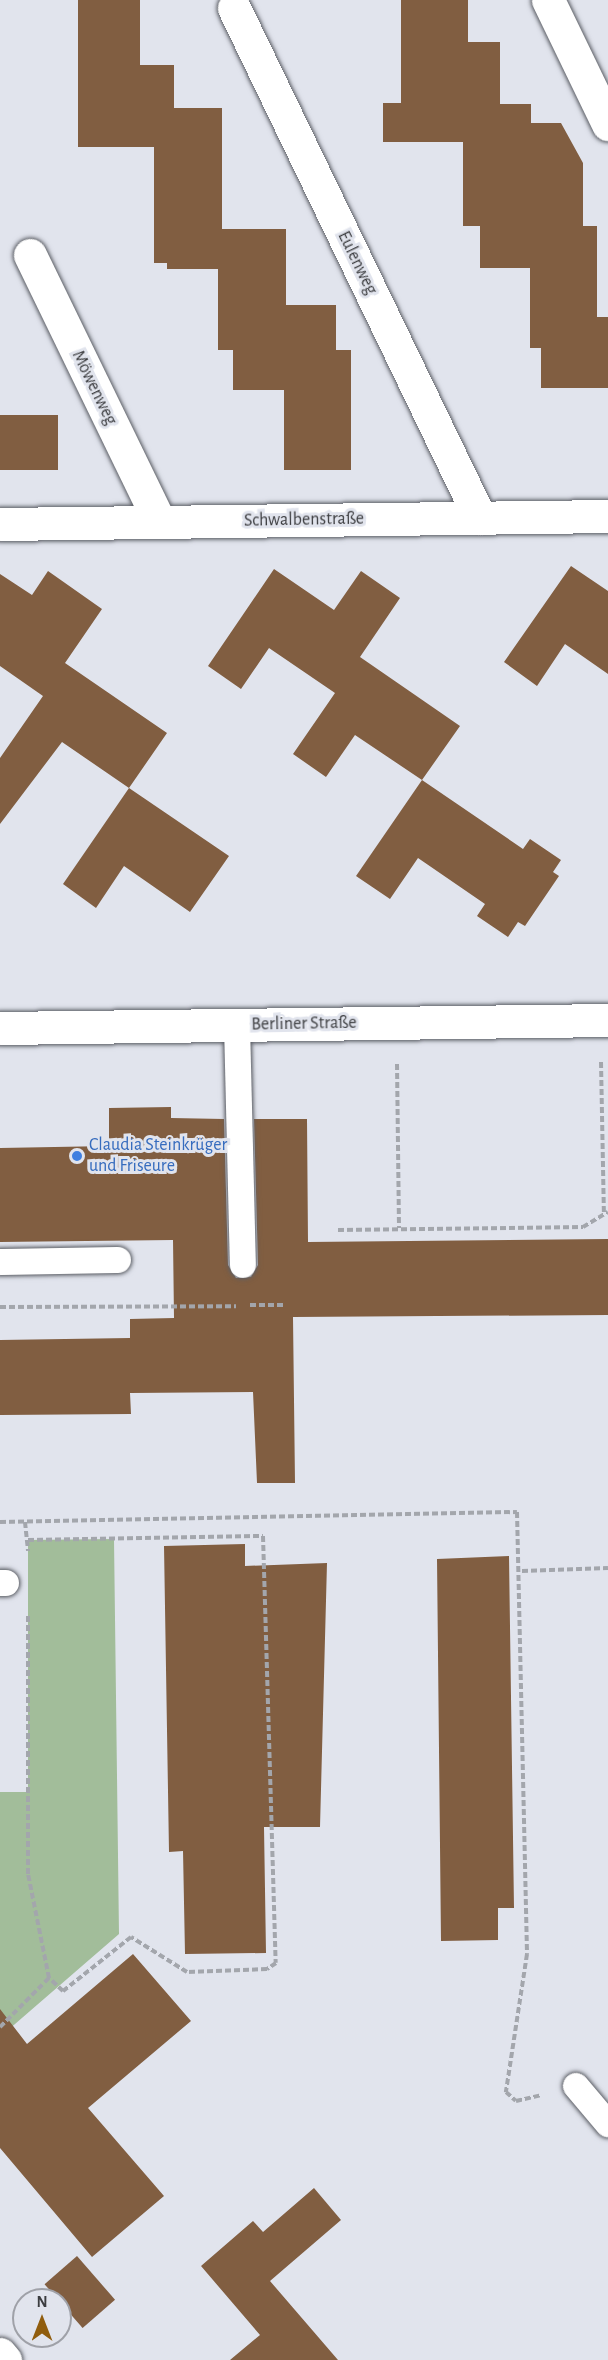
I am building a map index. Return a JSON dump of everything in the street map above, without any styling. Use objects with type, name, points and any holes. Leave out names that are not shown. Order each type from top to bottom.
[{"type":"street","points":[[548,0],[608,124]]},
{"type":"street","name":"Eulenweg","points":[[234,8],[480,518]]},
{"type":"street","name":"Möwenweg","points":[[30,255],[159,521]]},
{"type":"street","name":"Schwalbenstraße","points":[[0,524],[608,516]]},
{"type":"street","name":"Berliner Straße","points":[[0,1028],[604,1020]]},
{"type":"street","points":[[0,2354],[5,2360]]},
{"type":"lane","points":[[237,1025],[243,1265]]},
{"type":"lane","points":[[0,1262],[118,1260]]},
{"type":"lane","points":[[576,2086],[608,2124]]},
{"type":"path","points":[[338,1230],[582,1227],[606,1213],[604,1020]]},
{"type":"path","points":[[396,1022],[399,1228]]},
{"type":"path","points":[[0,1307],[286,1305]]},
{"type":"path","points":[[0,1522],[518,1512],[522,1571],[527,1954],[506,2092],[516,2102],[576,2086]]},
{"type":"path","points":[[25,1522],[28,1564]]},
{"type":"path","points":[[28,1540],[263,1536],[276,1963],[267,1969],[187,1972],[131,1936],[63,1991],[50,1978],[28,1874],[28,1612]]},
{"type":"path","points":[[522,1571],[608,1568]]},
{"type":"path","points":[[0,2027],[50,1978]]},
{"type":"green space","points":[[114,1539],[119,1934],[0,2037],[0,1792],[28,1792],[28,1540]]},
{"type":"building","points":[[78,0],[140,0],[140,65],[174,65],[174,108],[222,108],[222,229],[286,229],[286,305],[336,305],[336,350],[351,350],[351,470],[284,470],[284,390],[233,390],[233,350],[218,350],[218,269],[167,269],[167,263],[154,263],[154,147],[78,147]]},
{"type":"building","points":[[401,0],[468,0],[468,42],[500,42],[500,104],[531,104],[531,123],[561,123],[583,163],[583,226],[597,226],[597,317],[608,317],[608,388],[541,388],[541,348],[530,348],[530,268],[480,268],[480,226],[463,226],[463,142],[383,142],[383,103],[401,103]]},
{"type":"building","points":[[0,415],[58,415],[58,470],[0,470]]},
{"type":"building","points":[[571,566],[608,591],[608,674],[565,644],[537,686],[504,662]]},
{"type":"building","points":[[274,569],[334,610],[361,571],[400,598],[360,657],[460,726],[422,780],[355,735],[326,777],[293,754],[335,693],[269,648],[241,689],[208,666]]},
{"type":"building","points":[[48,571],[102,609],[65,663],[167,733],[129,788],[62,742],[0,824],[0,758],[43,696],[0,666],[0,574],[32,595]]},
{"type":"building","points":[[422,780],[523,849],[530,839],[561,860],[553,872],[559,876],[525,926],[518,922],[508,937],[477,916],[485,904],[418,858],[390,899],[356,876]]},
{"type":"building","points":[[129,788],[229,856],[190,912],[124,866],[96,908],[63,884]]},
{"type":"building","points":[[171,1107],[171,1118],[224,1119],[228,1265],[236,1278],[251,1277],[258,1265],[254,1119],[307,1119],[308,1242],[608,1239],[608,1315],[293,1317],[295,1483],[257,1483],[253,1392],[130,1393],[131,1414],[0,1415],[0,1340],[130,1338],[130,1319],[174,1318],[173,1240],[0,1242],[0,1148],[109,1146],[109,1108]]},
{"type":"building","points":[[245,1544],[245,1566],[327,1563],[320,1827],[264,1827],[266,1953],[185,1954],[183,1851],[169,1852],[164,1546]]},
{"type":"building","points":[[509,1556],[514,1908],[498,1908],[498,1940],[441,1941],[437,1559]]},
{"type":"building","points":[[133,1954],[191,2021],[88,2108],[164,2196],[92,2257],[0,2148],[0,2009],[27,2044]]},
{"type":"building","points":[[314,2188],[341,2220],[270,2281],[338,2360],[230,2360],[260,2335],[201,2266],[253,2221],[263,2232]]},
{"type":"building","points":[[77,2256],[115,2300],[83,2328],[72,2316],[72,2288],[48,2288],[45,2284]]},
{"type":"place","name":"Claudia Steinkrüger und Friseure","points":[[77,1156]]}]
